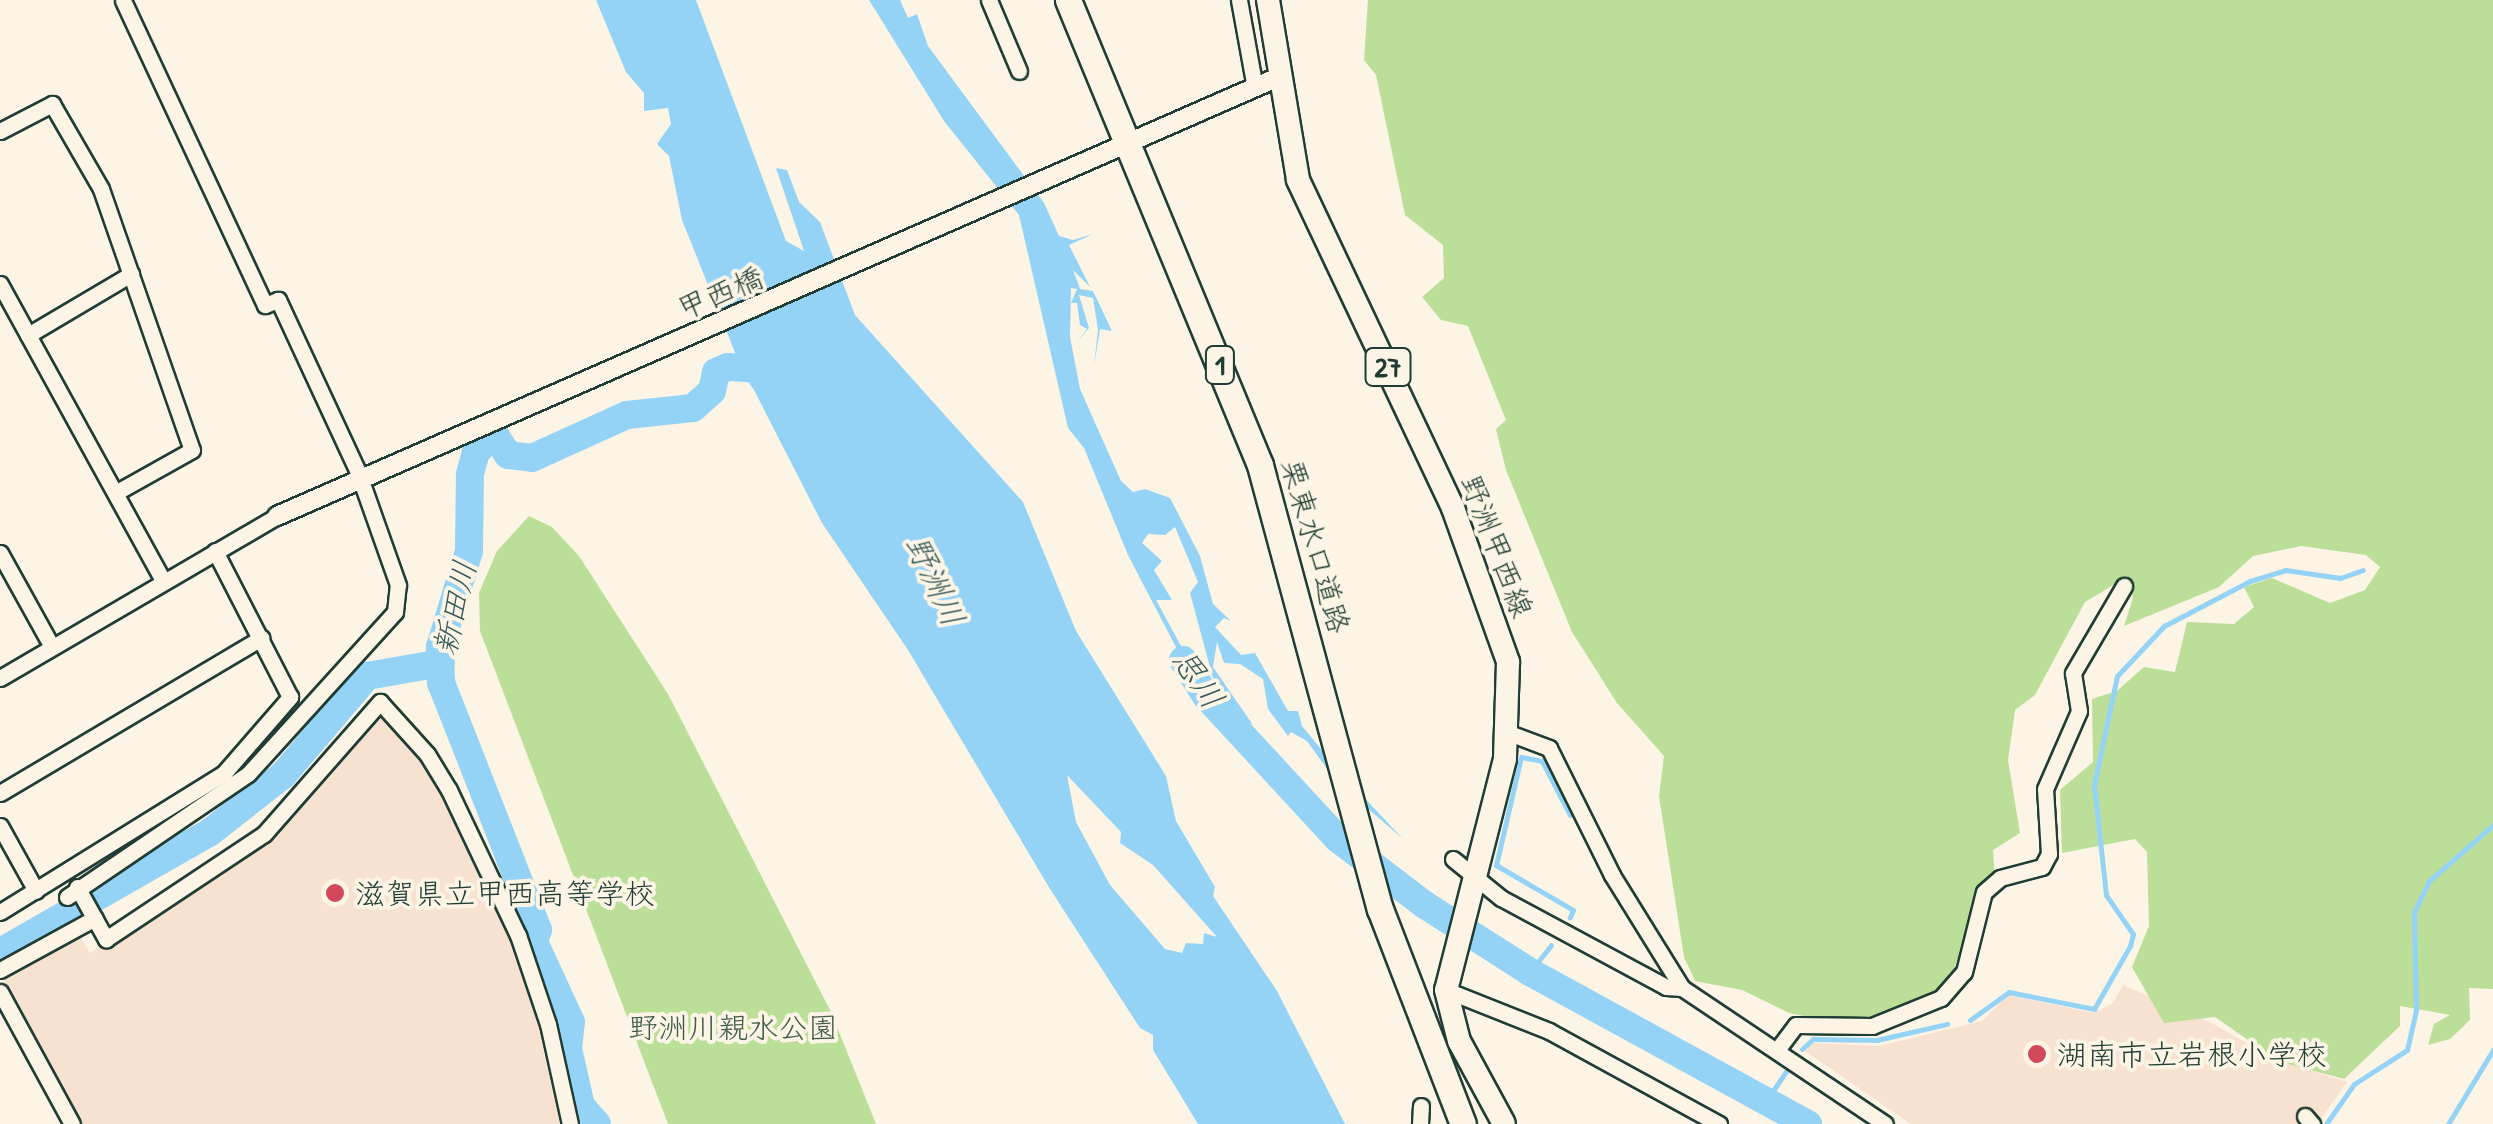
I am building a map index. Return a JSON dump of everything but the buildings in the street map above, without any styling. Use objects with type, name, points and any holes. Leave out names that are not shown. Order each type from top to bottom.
[{"type":"highway","name":"栗東水口道路","points":[[1068,0],[1260,465],[1396,950],[1464,1124]]},
{"type":"main road","name":"野洲甲西線","points":[[1269,8],[1266,82],[1298,180],[1403,398],[1489,600],[1508,662],[1509,733],[1446,986],[1459,1041],[1504,1124]]},
{"type":"street","points":[[123,0],[266,306],[278,300],[360,478],[392,554],[394,612],[248,774],[176,828],[75,892],[106,939],[213,874],[264,834],[380,702],[427,754],[449,790],[518,934],[548,1024],[570,1124]]},
{"type":"street","points":[[990,0],[1019,71]]},
{"type":"street","points":[[1266,82],[1241,7],[1269,8]]},
{"type":"street","name":"甲西橋","points":[[278,516],[1066,174],[1266,82]]},
{"type":"street","points":[[0,131],[52,104],[101,189],[192,450],[117,492]]},
{"type":"street","points":[[28,335],[131,274]]},
{"type":"street","points":[[0,284],[163,580]]},
{"type":"street","points":[[0,678],[278,516]]},
{"type":"street","points":[[0,912],[195,794],[236,760],[290,696],[215,551]]},
{"type":"street","points":[[0,553],[52,647]]},
{"type":"street","points":[[1777,1050],[1796,1026],[1872,1026],[1941,998],[1964,972],[1984,892],[2000,878],[2042,867],[2050,854],[2045,789],[2079,711],[2073,674],[2124,586]]},
{"type":"street","points":[[0,793],[262,638]]},
{"type":"street","points":[[1509,733],[1549,748],[1612,875],[1682,988],[1885,1124]]},
{"type":"street","points":[[0,826],[36,891]]},
{"type":"street","points":[[1454,859],[1472,879],[1572,938],[1666,987],[1682,988]]},
{"type":"street","points":[[0,970],[93,916]]},
{"type":"street","points":[[1446,986],[1549,1031],[1719,1124]]},
{"type":"street","points":[[0,992],[72,1124]]},
{"type":"street","points":[[1420,1124],[1421,1106]]},
{"type":"shaded area","name":"滋賀県立甲西高等学校","points":[[376,701],[427,758],[518,957],[546,1040],[560,1124],[81,1124],[5,985],[6,973],[78,933],[90,953],[240,854]]},
{"type":"shaded area","name":"湖南市立岩根小学校","points":[[2123,985],[2212,1023],[2270,1057],[2347,1082],[2317,1124],[1911,1124],[1805,1051],[1813,1043],[1879,1046],[1982,1021],[2008,995],[2093,1013],[2112,1004]]},
{"type":"green space","points":[[1368,0],[2493,0],[2493,989],[2469,988],[2470,1020],[2450,1039],[2428,1045],[2434,1024],[2450,1015],[2400,1006],[2400,1026],[2344,1079],[2278,1061],[2215,1017],[2164,1023],[2132,967],[2149,926],[2147,852],[2135,839],[2062,853],[2060,790],[2093,762],[2092,699],[2117,691],[2144,667],[2175,672],[2187,622],[2234,624],[2254,607],[2244,587],[2272,578],[2330,603],[2365,590],[2380,567],[2366,555],[2301,546],[2253,556],[2219,587],[2124,626],[2133,598],[2125,578],[2085,602],[2035,695],[2015,710],[2008,760],[2020,833],[1993,850],[1995,879],[1939,1001],[1899,1019],[1844,1024],[1789,1013],[1742,990],[1695,981],[1684,957],[1659,796],[1664,756],[1617,703],[1572,632],[1506,470],[1496,429],[1506,420],[1468,326],[1441,320],[1422,297],[1444,278],[1443,245],[1405,215],[1376,75],[1364,60]]},
{"type":"green space","name":"野洲川親水公園","points":[[529,516],[552,527],[579,556],[668,694],[831,1012],[876,1124],[668,1124],[480,631],[479,593],[497,551]]},
{"type":"water","name":"野洲川","points":[[596,0],[696,0],[786,241],[804,251],[776,168],[787,170],[799,202],[820,222],[855,315],[1023,502],[1076,631],[1166,776],[1176,821],[1215,887],[1213,896],[1277,991],[1345,1124],[1198,1124],[1153,1050],[1153,1035],[1140,1028],[1050,889],[908,650],[822,523],[754,390],[744,376],[729,374],[712,403],[723,374],[757,373],[759,367],[736,355],[682,220],[669,156],[657,144],[671,124],[668,108],[644,111],[644,93],[626,72]],"holes":[[[1067,775],[1121,832],[1120,843],[1153,865],[1217,937],[1204,933],[1203,944],[1186,943],[1182,953],[1165,949],[1110,885],[1076,822]]]},
{"type":"water","points":[[869,0],[900,0],[908,18],[917,14],[928,46],[1044,203],[1059,236],[1073,240],[1093,234],[1069,245],[1090,287],[1073,270],[1080,289],[1093,291],[1112,331],[1100,329],[1094,366],[1098,330],[1093,298],[1079,295],[1089,328],[1077,342],[1087,329],[1080,325],[1077,303],[1071,303],[1077,289],[1071,288],[1070,337],[1080,389],[1121,481],[1133,492],[1145,489],[1170,498],[1200,556],[1213,604],[1231,621],[1224,618],[1215,627],[1241,655],[1255,653],[1288,711],[1298,711],[1302,726],[1403,839],[1335,780],[1307,741],[1291,732],[1288,736],[1268,709],[1263,679],[1240,664],[1224,663],[1217,642],[1213,667],[1253,725],[1242,718],[1241,728],[1235,713],[1221,708],[1190,593],[1198,582],[1175,527],[1165,535],[1148,534],[1142,543],[1162,561],[1154,570],[1172,600],[1156,600],[1205,690],[1193,680],[1128,555],[1084,448],[1068,428],[1019,215],[944,121]]},
{"type":"waterway","name":"新田川","points":[[597,1124],[581,1106],[568,1049],[571,1022],[534,942],[538,930],[441,683],[440,647],[469,551],[470,474],[476,452],[489,439],[497,438],[508,455],[532,458],[627,415],[693,408],[712,391],[716,372],[728,367],[781,370],[789,359]]},
{"type":"waterway","points":[[1970,1020],[2009,992],[2094,1009],[2130,946],[2133,934],[2106,895],[2094,785],[2117,676],[2164,626],[2250,581],[2285,570],[2340,578],[2363,570]]},
{"type":"waterway","name":"思川","points":[[1183,660],[1206,696],[1337,838],[1425,905],[1530,972],[1808,1124]]},
{"type":"waterway","points":[[0,952],[209,833],[283,775],[367,676],[441,663]]},
{"type":"waterway","points":[[1570,815],[1542,761],[1521,757],[1496,865],[1573,910],[1570,917]]},
{"type":"waterway","points":[[2326,1124],[2354,1084],[2407,1050],[2416,1010],[2414,912],[2429,881],[2493,825]]},
{"type":"waterway","points":[[1530,972],[1551,945]]},
{"type":"waterway","points":[[1802,1049],[1813,1039],[1877,1040],[1947,1024]]},
{"type":"waterway","points":[[2448,1124],[2493,1050]]},
{"type":"waterway","points":[[1768,1098],[1790,1065]]},
{"type":"place","name":"滋賀県立甲西高等学校","points":[[335,893]]},
{"type":"place","name":"湖南市立岩根小学校","points":[[2037,1054]]}]
